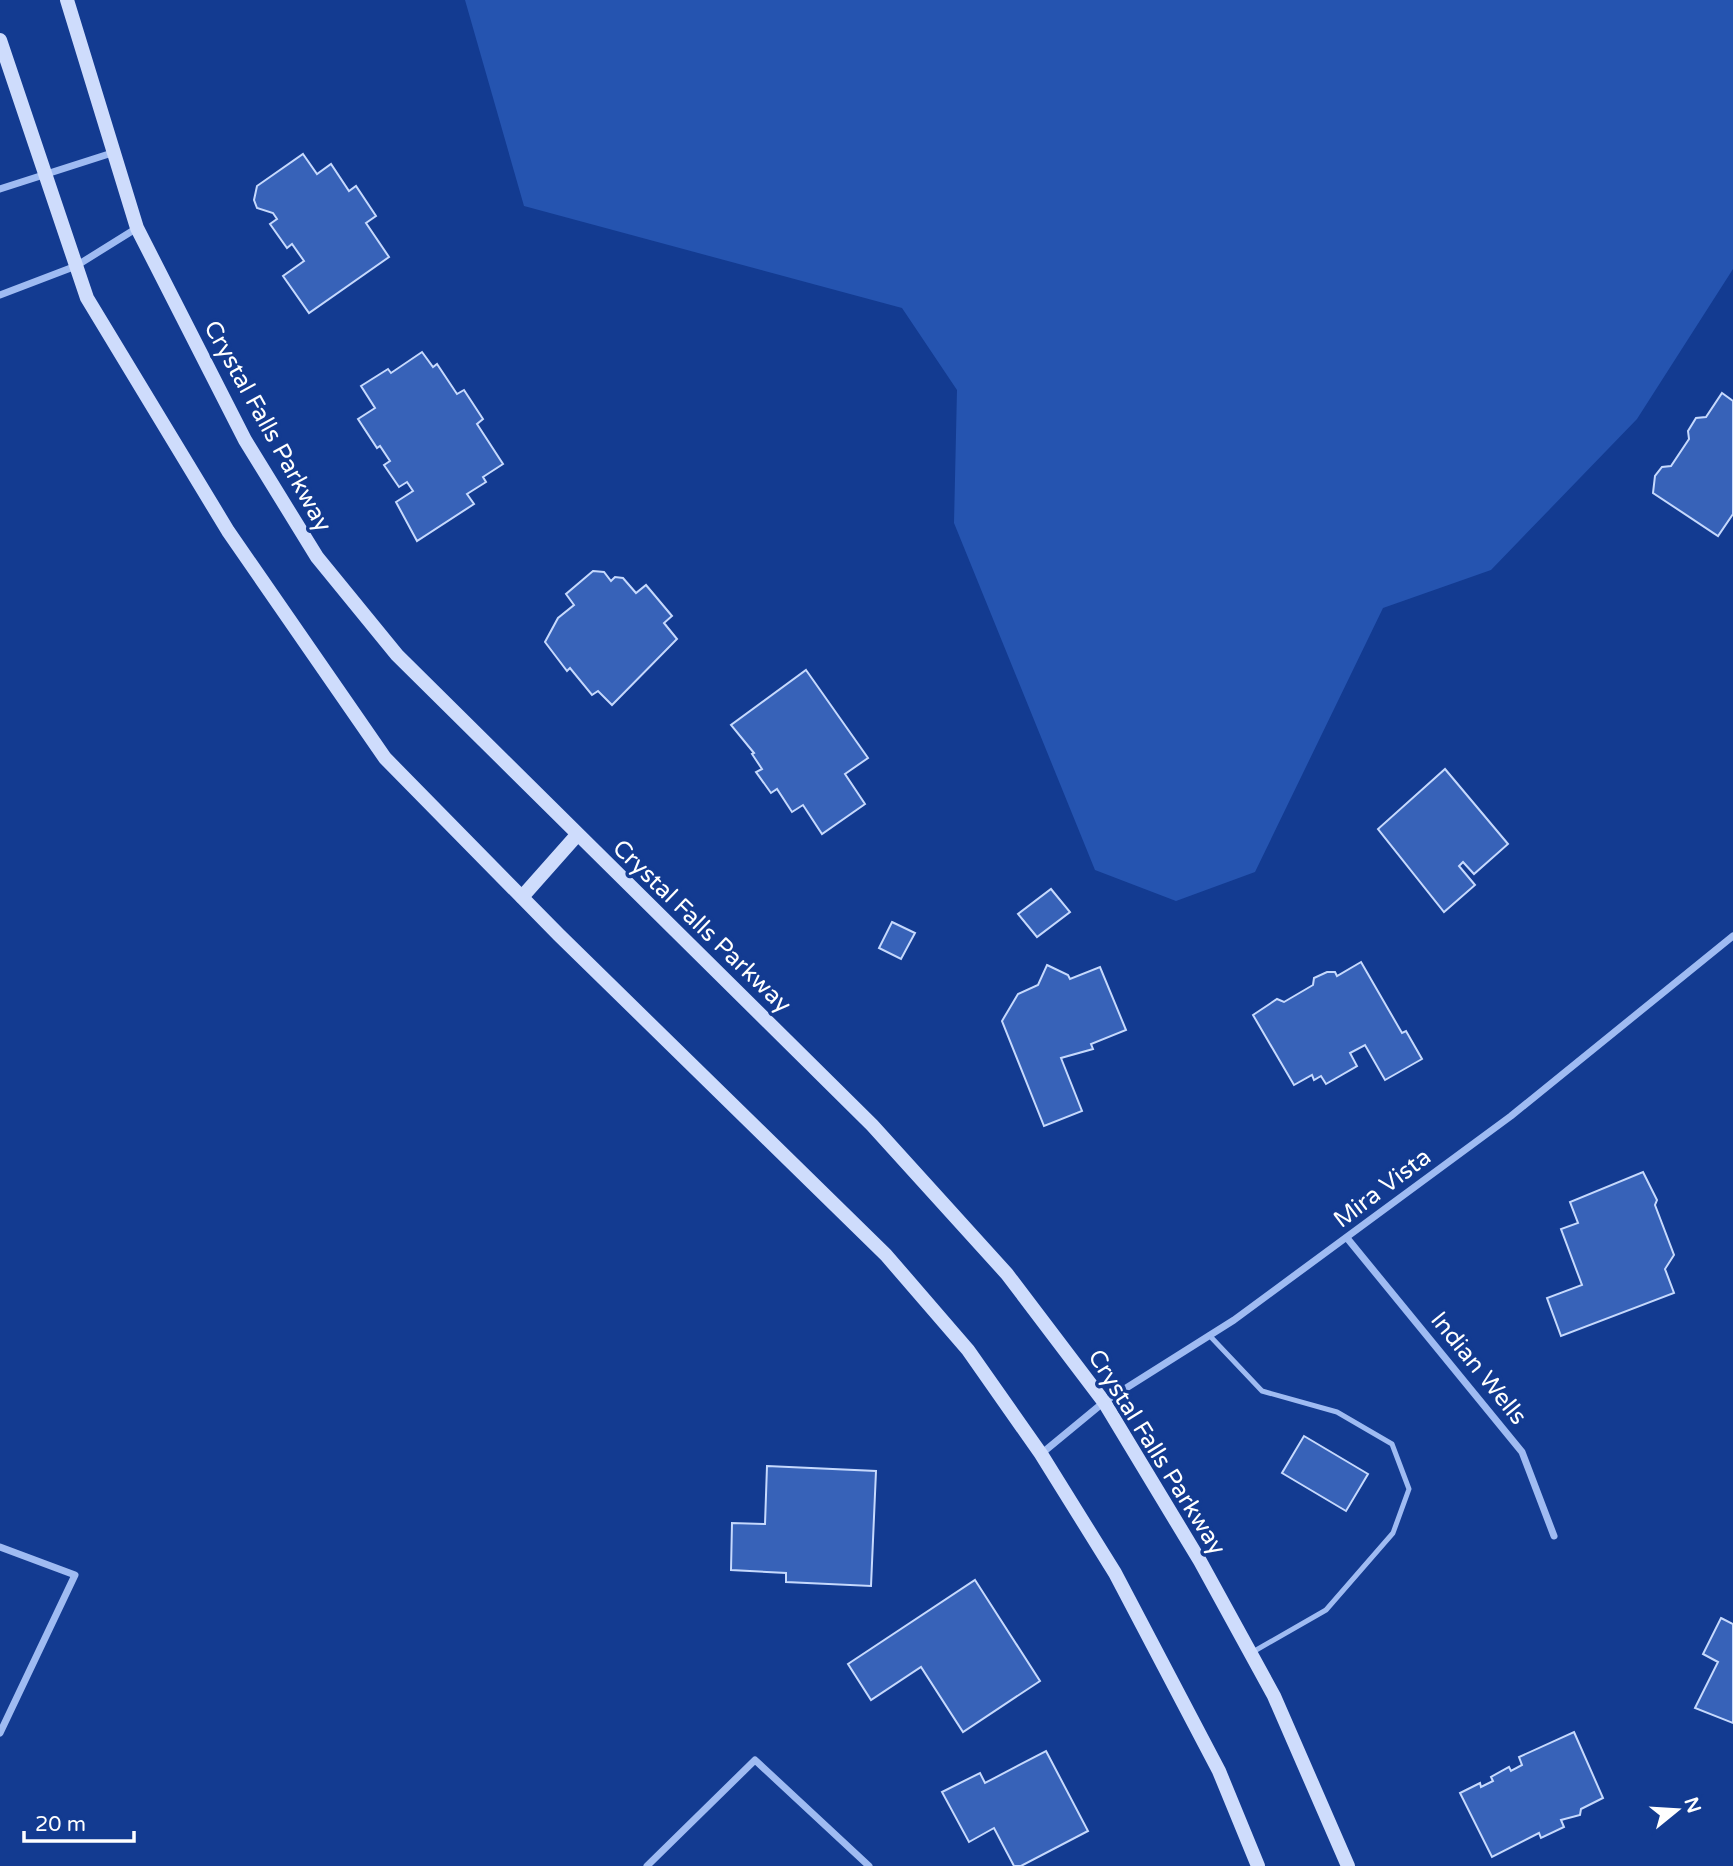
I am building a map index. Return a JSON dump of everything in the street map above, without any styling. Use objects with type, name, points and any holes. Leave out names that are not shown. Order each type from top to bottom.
[{"type":"street","name":"Crystal Falls Parkway","points":[[66,0],[137,228],[245,440],[317,557],[397,654],[872,1125],[1007,1274],[1104,1402],[1251,1653],[1274,1696],[1348,1866]]},
{"type":"street","points":[[0,40],[87,298],[228,531],[385,758],[522,897],[886,1255],[968,1350],[1041,1454],[1115,1573],[1219,1770],[1258,1866]]},
{"type":"street","points":[[0,189],[113,153]]},
{"type":"street","points":[[0,295],[76,266],[137,228]]},
{"type":"street","points":[[522,897],[577,835]]},
{"type":"street","name":"Mira Vista","points":[[1041,1454],[1104,1402],[1209,1335],[1347,1238],[1511,1116],[1733,936]]},
{"type":"street","name":"Indian Wells","points":[[1347,1238],[1522,1452],[1554,1536]]},
{"type":"street","points":[[0,1547],[75,1575],[0,1733]]},
{"type":"street","points":[[647,1866],[755,1760],[869,1866]]},
{"type":"lane","points":[[1209,1335],[1262,1391],[1337,1412],[1392,1444],[1409,1489],[1392,1533],[1326,1610],[1251,1653]]},
{"type":"shaded area","points":[[465,0],[1733,0],[1733,269],[1637,419],[1491,570],[1383,608],[1255,872],[1176,901],[1095,870],[954,523],[957,390],[902,308],[524,206]]},
{"type":"building","points":[[303,154],[317,174],[331,164],[349,191],[356,186],[376,216],[366,223],[389,257],[309,313],[283,276],[304,261],[292,244],[287,248],[270,224],[277,219],[273,213],[257,208],[254,200],[257,186]]},
{"type":"building","points":[[422,352],[433,367],[437,364],[457,394],[464,390],[483,419],[477,424],[503,464],[483,477],[486,482],[467,494],[474,504],[417,541],[396,502],[413,491],[407,482],[399,487],[384,465],[390,461],[380,446],[377,448],[358,419],[375,408],[361,386],[388,369],[391,373]]},
{"type":"building","points":[[1722,393],[1733,401],[1733,514],[1718,536],[1653,493],[1655,476],[1662,467],[1671,466],[1689,439],[1688,431],[1696,418],[1706,417]]},
{"type":"building","points":[[593,571],[604,572],[611,581],[615,577],[623,578],[636,593],[646,585],[672,616],[664,623],[677,639],[612,705],[598,691],[592,695],[570,668],[567,671],[545,642],[558,618],[574,605],[566,594]]},
{"type":"building","points":[[806,670],[868,758],[845,774],[865,804],[822,834],[803,805],[792,812],[777,789],[771,793],[756,772],[762,769],[752,754],[754,753],[731,725]]},
{"type":"building","points":[[1445,769],[1508,844],[1474,874],[1463,862],[1459,866],[1475,885],[1444,912],[1378,829]]},
{"type":"building","points":[[1051,889],[1070,912],[1037,937],[1018,914]]},
{"type":"building","points":[[892,922],[915,933],[901,959],[879,948]]},
{"type":"building","points":[[1361,962],[1402,1033],[1406,1031],[1422,1059],[1385,1080],[1365,1045],[1350,1053],[1357,1066],[1326,1084],[1321,1076],[1314,1080],[1312,1075],[1294,1085],[1253,1015],[1277,999],[1284,1002],[1313,985],[1314,978],[1327,972],[1335,972],[1337,976]]},
{"type":"building","points":[[1047,965],[1068,975],[1070,979],[1100,967],[1126,1030],[1091,1044],[1093,1049],[1061,1058],[1082,1111],[1044,1126],[1002,1021],[1018,994],[1038,985]]},
{"type":"building","points":[[1643,1172],[1657,1200],[1655,1205],[1674,1255],[1665,1269],[1674,1293],[1561,1336],[1547,1298],[1582,1285],[1561,1229],[1578,1223],[1570,1202]]},
{"type":"building","points":[[1304,1436],[1368,1474],[1346,1511],[1282,1473]]},
{"type":"building","points":[[767,1466],[876,1471],[871,1586],[786,1582],[786,1573],[731,1570],[732,1523],[765,1524]]},
{"type":"building","points":[[975,1580],[1040,1681],[963,1732],[921,1667],[871,1700],[848,1664]]},
{"type":"building","points":[[1721,1618],[1733,1624],[1733,1723],[1695,1708],[1718,1662],[1703,1654]]},
{"type":"building","points":[[1574,1732],[1603,1798],[1581,1809],[1580,1815],[1561,1820],[1564,1827],[1541,1838],[1539,1833],[1492,1857],[1460,1793],[1480,1783],[1481,1787],[1493,1781],[1491,1777],[1509,1767],[1511,1771],[1522,1765],[1519,1757]]},
{"type":"building","points":[[1046,1751],[1088,1831],[1021,1866],[1014,1866],[994,1828],[969,1842],[942,1792],[980,1773],[985,1783]]}]
